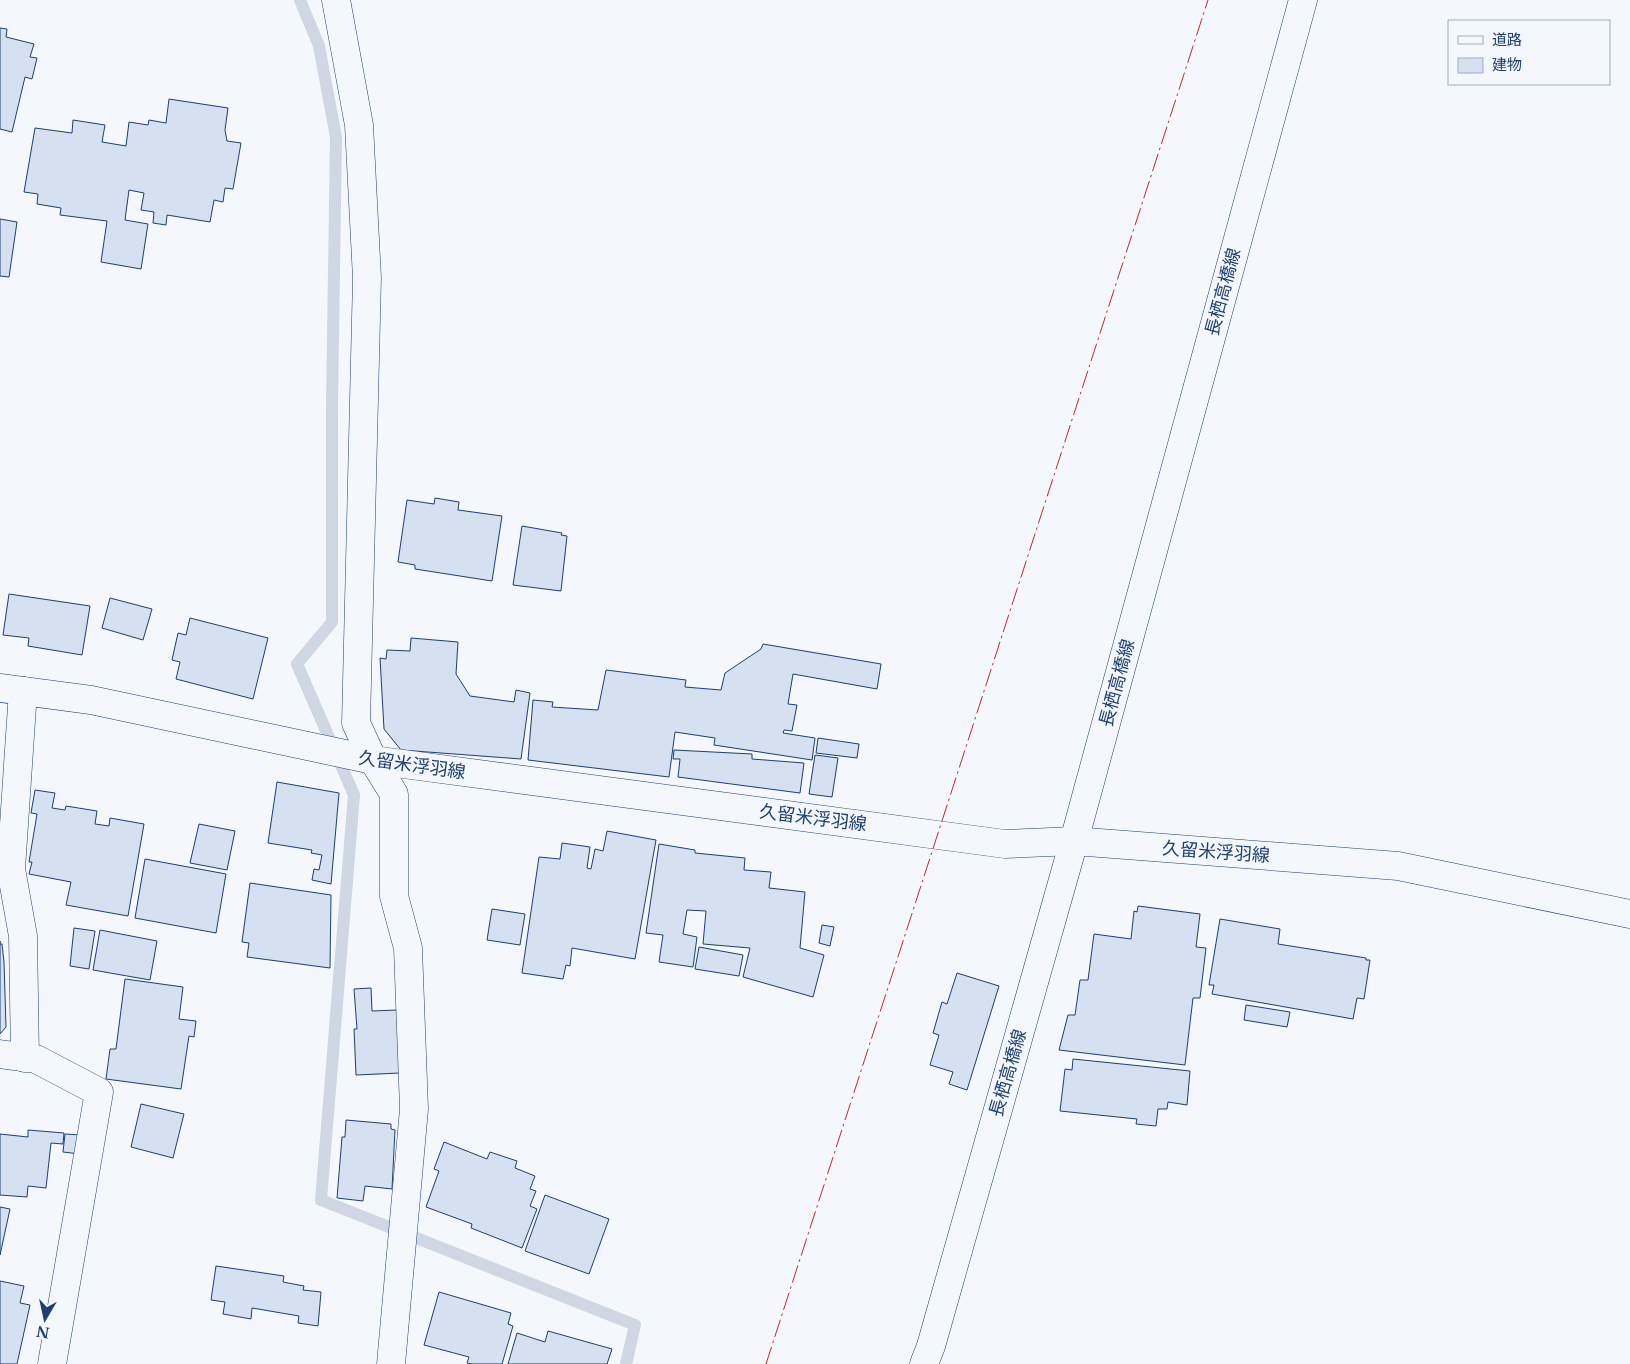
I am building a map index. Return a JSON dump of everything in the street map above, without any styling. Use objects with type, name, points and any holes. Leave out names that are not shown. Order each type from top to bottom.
[{"type":"main road","points":[[336,0],[359,125],[366,259],[365,403],[356,723],[373,760],[394,794],[394,896],[408,948],[414,1109],[391,1364]]},
{"type":"main road","name":"長栖高橋線","points":[[924,1364],[931,1346],[1074,841],[1303,0]]},
{"type":"main road","points":[[12,689],[11,869],[23,936],[13,1056],[36,1059],[99,1092],[52,1364]]},
{"type":"main road","name":"久留米浮羽線","points":[[12,689],[91,700],[373,760],[1005,844],[1074,841],[1398,866],[1630,914]]},
{"type":"building","points":[[0,28],[7,29],[6,37],[34,44],[30,57],[37,58],[32,79],[25,77],[12,132],[0,129]]},
{"type":"building","points":[[169,99],[228,108],[225,130],[227,141],[241,143],[233,189],[225,188],[223,202],[214,200],[210,222],[167,215],[166,225],[153,223],[154,212],[141,210],[144,193],[129,190],[125,220],[148,224],[141,269],[101,262],[107,221],[60,215],[61,208],[37,204],[38,194],[24,192],[35,128],[72,133],[73,120],[105,125],[102,142],[126,146],[129,122],[148,125],[149,120],[166,123]]},
{"type":"building","points":[[0,219],[17,222],[9,277],[0,276]]},
{"type":"building","points":[[435,498],[459,502],[458,510],[502,516],[492,581],[415,569],[415,565],[398,562],[407,500],[434,504]]},
{"type":"building","points":[[522,526],[562,533],[561,535],[567,536],[561,591],[513,585]]},
{"type":"building","points":[[9,594],[90,606],[82,655],[28,646],[29,638],[3,635]]},
{"type":"building","points":[[110,598],[152,609],[143,640],[102,628]]},
{"type":"building","points":[[190,618],[268,638],[253,699],[176,679],[180,662],[172,660],[178,633],[186,635]]},
{"type":"building","points":[[411,638],[458,642],[456,674],[470,696],[514,702],[516,690],[530,693],[521,759],[401,750],[384,729],[380,658],[386,659],[387,650],[410,651]]},
{"type":"building","points":[[763,644],[881,664],[877,689],[793,674],[788,704],[797,705],[792,731],[784,730],[783,733],[815,738],[812,760],[714,745],[715,738],[675,732],[669,777],[528,760],[533,700],[553,702],[552,707],[598,710],[606,670],[686,680],[685,687],[721,690],[725,673],[761,649]]},
{"type":"building","points":[[818,738],[859,744],[857,758],[816,753]]},
{"type":"building","points":[[674,750],[752,754],[752,759],[804,763],[800,793],[678,777],[680,759],[673,759]]},
{"type":"building","points":[[815,755],[838,758],[832,797],[809,794]]},
{"type":"building","points":[[277,782],[339,793],[331,884],[312,880],[314,869],[319,870],[322,855],[311,853],[312,850],[268,843]]},
{"type":"building","points":[[35,790],[55,793],[52,808],[65,810],[66,806],[97,811],[95,824],[109,826],[110,818],[144,824],[128,916],[66,905],[71,882],[29,874],[32,862],[29,862],[37,814],[31,813]]},
{"type":"building","points":[[199,824],[235,831],[227,870],[190,863]]},
{"type":"building","points":[[607,831],[656,840],[635,959],[572,948],[570,966],[566,965],[563,979],[522,973],[539,857],[560,859],[562,843],[590,847],[587,868],[591,869],[595,849],[603,851]]},
{"type":"building","points":[[659,844],[695,850],[695,853],[745,858],[744,870],[771,872],[769,888],[805,892],[800,948],[824,955],[813,997],[743,977],[750,948],[703,944],[706,911],[687,910],[683,934],[697,937],[693,967],[659,962],[663,935],[646,933]]},
{"type":"building","points":[[145,859],[226,874],[216,933],[135,918]]},
{"type":"building","points":[[250,883],[331,895],[330,968],[247,957],[249,943],[242,942]]},
{"type":"building","points":[[1138,906],[1200,914],[1196,947],[1206,948],[1200,998],[1193,998],[1185,1065],[1059,1050],[1068,1015],[1075,1015],[1080,980],[1088,980],[1094,934],[1131,939],[1134,911],[1137,912]]},
{"type":"building","points":[[492,909],[525,914],[520,945],[487,940]]},
{"type":"building","points":[[1220,919],[1280,929],[1278,944],[1370,960],[1364,999],[1357,998],[1353,1019],[1212,994],[1214,985],[1209,985]]},
{"type":"building","points":[[822,925],[834,927],[830,946],[819,943]]},
{"type":"building","points":[[74,928],[95,931],[89,969],[70,966]]},
{"type":"building","points":[[100,930],[157,941],[150,980],[93,970]]},
{"type":"building","points":[[0,944],[2,944],[4,962],[6,1027],[0,1034]]},
{"type":"building","points":[[699,947],[743,955],[739,976],[695,969]]},
{"type":"building","points":[[957,973],[999,986],[967,1090],[949,1084],[953,1072],[930,1065],[939,1035],[933,1033],[942,1002],[947,1004]]},
{"type":"building","points":[[125,979],[183,987],[179,1019],[196,1021],[194,1037],[189,1036],[181,1089],[106,1079],[110,1049],[116,1049]]},
{"type":"building","points":[[371,988],[372,1011],[397,1010],[400,1073],[356,1075],[354,1029],[357,1029],[354,989]]},
{"type":"building","points":[[1246,1005],[1290,1012],[1287,1027],[1244,1020]]},
{"type":"building","points":[[1073,1059],[1190,1071],[1187,1105],[1168,1102],[1167,1109],[1158,1109],[1156,1126],[1136,1124],[1137,1119],[1060,1111],[1065,1069],[1072,1070]]},
{"type":"building","points":[[141,1104],[184,1114],[173,1158],[131,1147]]},
{"type":"building","points":[[346,1120],[391,1124],[391,1129],[395,1130],[392,1189],[365,1186],[363,1201],[337,1198],[342,1137],[345,1137]]},
{"type":"building","points":[[28,1130],[64,1133],[63,1144],[51,1143],[46,1188],[28,1186],[27,1197],[0,1195],[0,1134],[28,1137]]},
{"type":"building","points":[[65,1134],[82,1135],[80,1154],[63,1152]]},
{"type":"building","points":[[444,1142],[487,1159],[490,1152],[517,1161],[515,1168],[535,1176],[530,1189],[536,1191],[530,1206],[537,1209],[522,1248],[471,1228],[472,1224],[426,1207],[439,1171],[434,1169]]},
{"type":"building","points":[[545,1195],[609,1219],[589,1274],[525,1251]]},
{"type":"building","points":[[0,1207],[10,1209],[0,1255]]},
{"type":"building","points":[[216,1266],[284,1276],[283,1282],[304,1286],[303,1290],[321,1292],[318,1326],[298,1323],[299,1316],[252,1308],[251,1319],[223,1314],[225,1302],[211,1300]]},
{"type":"building","points":[[0,1281],[24,1286],[20,1303],[30,1305],[17,1364],[0,1364]]},
{"type":"building","points":[[439,1292],[511,1313],[508,1324],[513,1326],[502,1364],[467,1363],[469,1357],[424,1345]]},
{"type":"building","points":[[548,1331],[612,1349],[607,1364],[508,1364],[517,1333],[545,1342]]},
{"type":"waterway","points":[[300,0],[319,46],[336,137],[332,406],[332,622],[297,664],[354,795],[321,1200],[635,1325],[626,1364]]},
{"type":"power","points":[[766,1364],[1208,0]]}]
